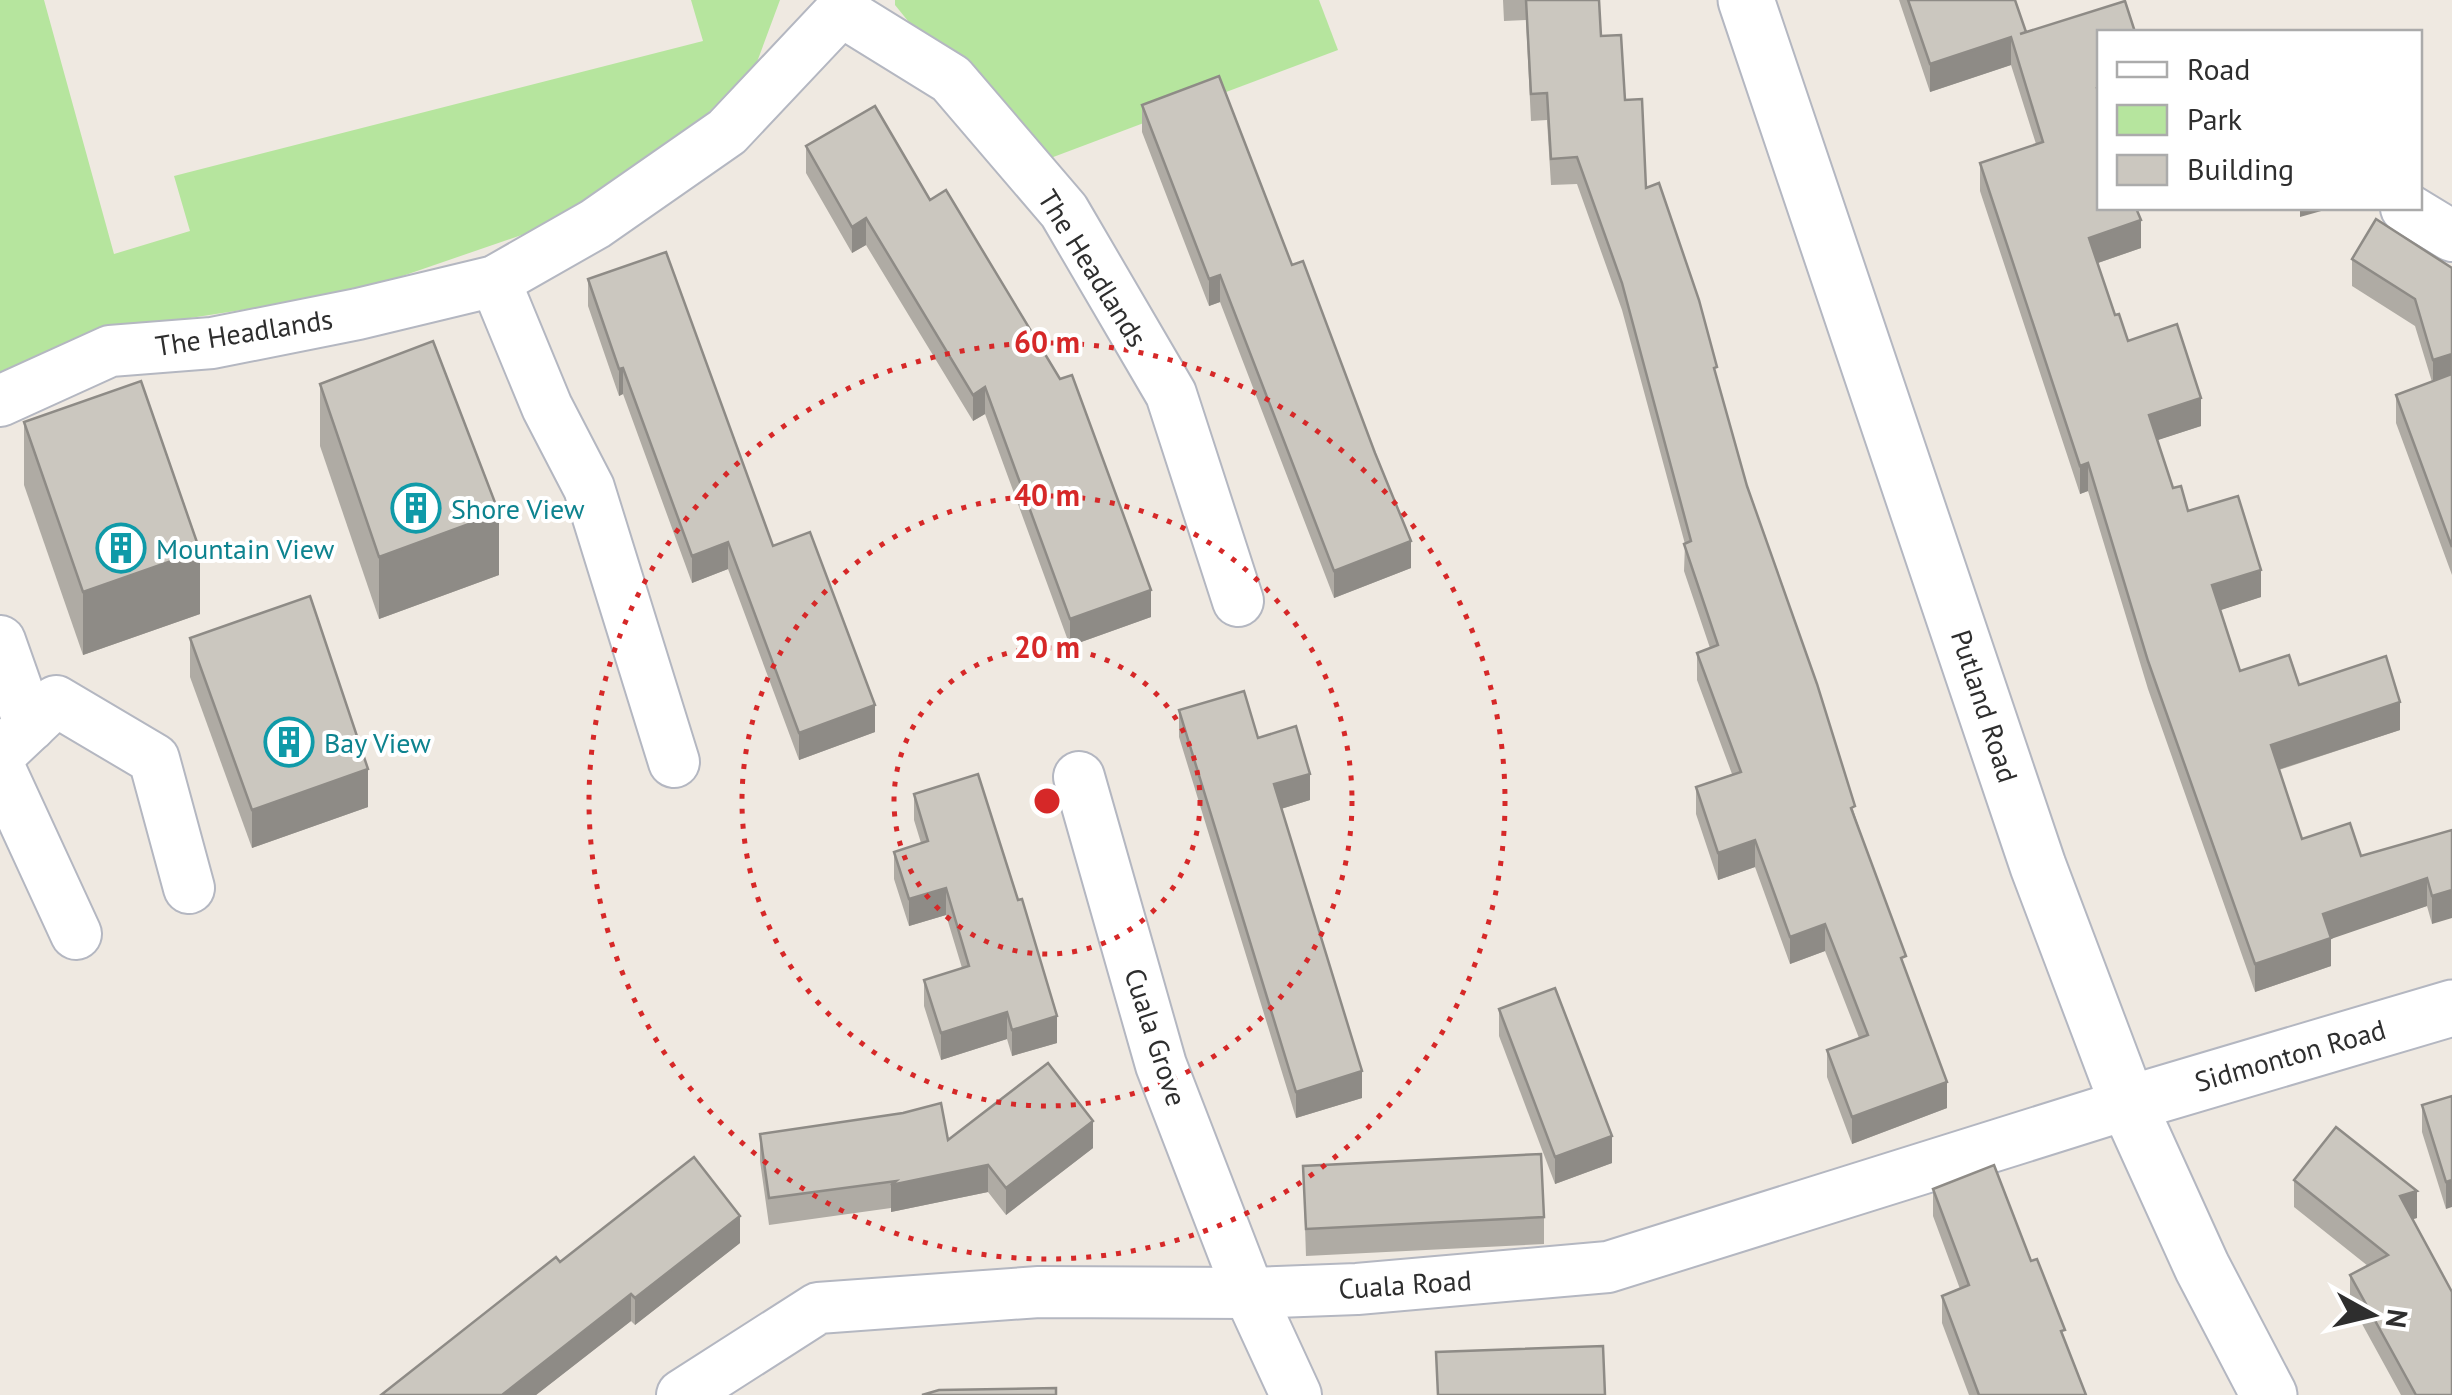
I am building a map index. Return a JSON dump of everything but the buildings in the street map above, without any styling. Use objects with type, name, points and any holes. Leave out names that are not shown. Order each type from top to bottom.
[{"type":"main road","name":"Putland Road","points":[[1746,0],[2032,847],[2128,1104],[2202,1267],[2269,1395]]},
{"type":"main road","name":"Sidmonton Road","points":[[2128,1104],[2452,1008]]},
{"type":"street","name":"The Headlands","points":[[0,401],[110,350],[212,343],[358,314],[494,280],[595,224],[727,132],[844,6],[951,80],[1064,211],[1171,394],[1238,601]]},
{"type":"street","points":[[2409,210],[2452,236]]},
{"type":"street","points":[[494,280],[547,408],[589,488],[674,762]]},
{"type":"street","points":[[0,641],[15,740]]},
{"type":"street","points":[[15,740],[56,701],[154,759],[189,888]]},
{"type":"street","points":[[0,770],[76,934]]},
{"type":"street","name":"Cuala Grove","points":[[1079,777],[1161,1066],[1248,1292],[1296,1395]]},
{"type":"street","name":"Cuala Road","points":[[682,1395],[818,1308],[1040,1292],[1357,1289],[1608,1267],[2128,1104]]},
{"type":"green space","points":[[0,0],[44,0],[114,254],[190,231],[174,176],[703,41],[691,0],[780,0],[757,62],[683,139],[539,229],[356,292],[113,330],[0,372]]},
{"type":"green space","points":[[895,0],[1319,0],[1338,50],[1048,159],[934,53]]},
{"type":"place","name":"Shore View","points":[[416,508]]},
{"type":"place","name":"Mountain View","points":[[121,548]]},
{"type":"place","name":"Bay View","points":[[289,742]]}]
